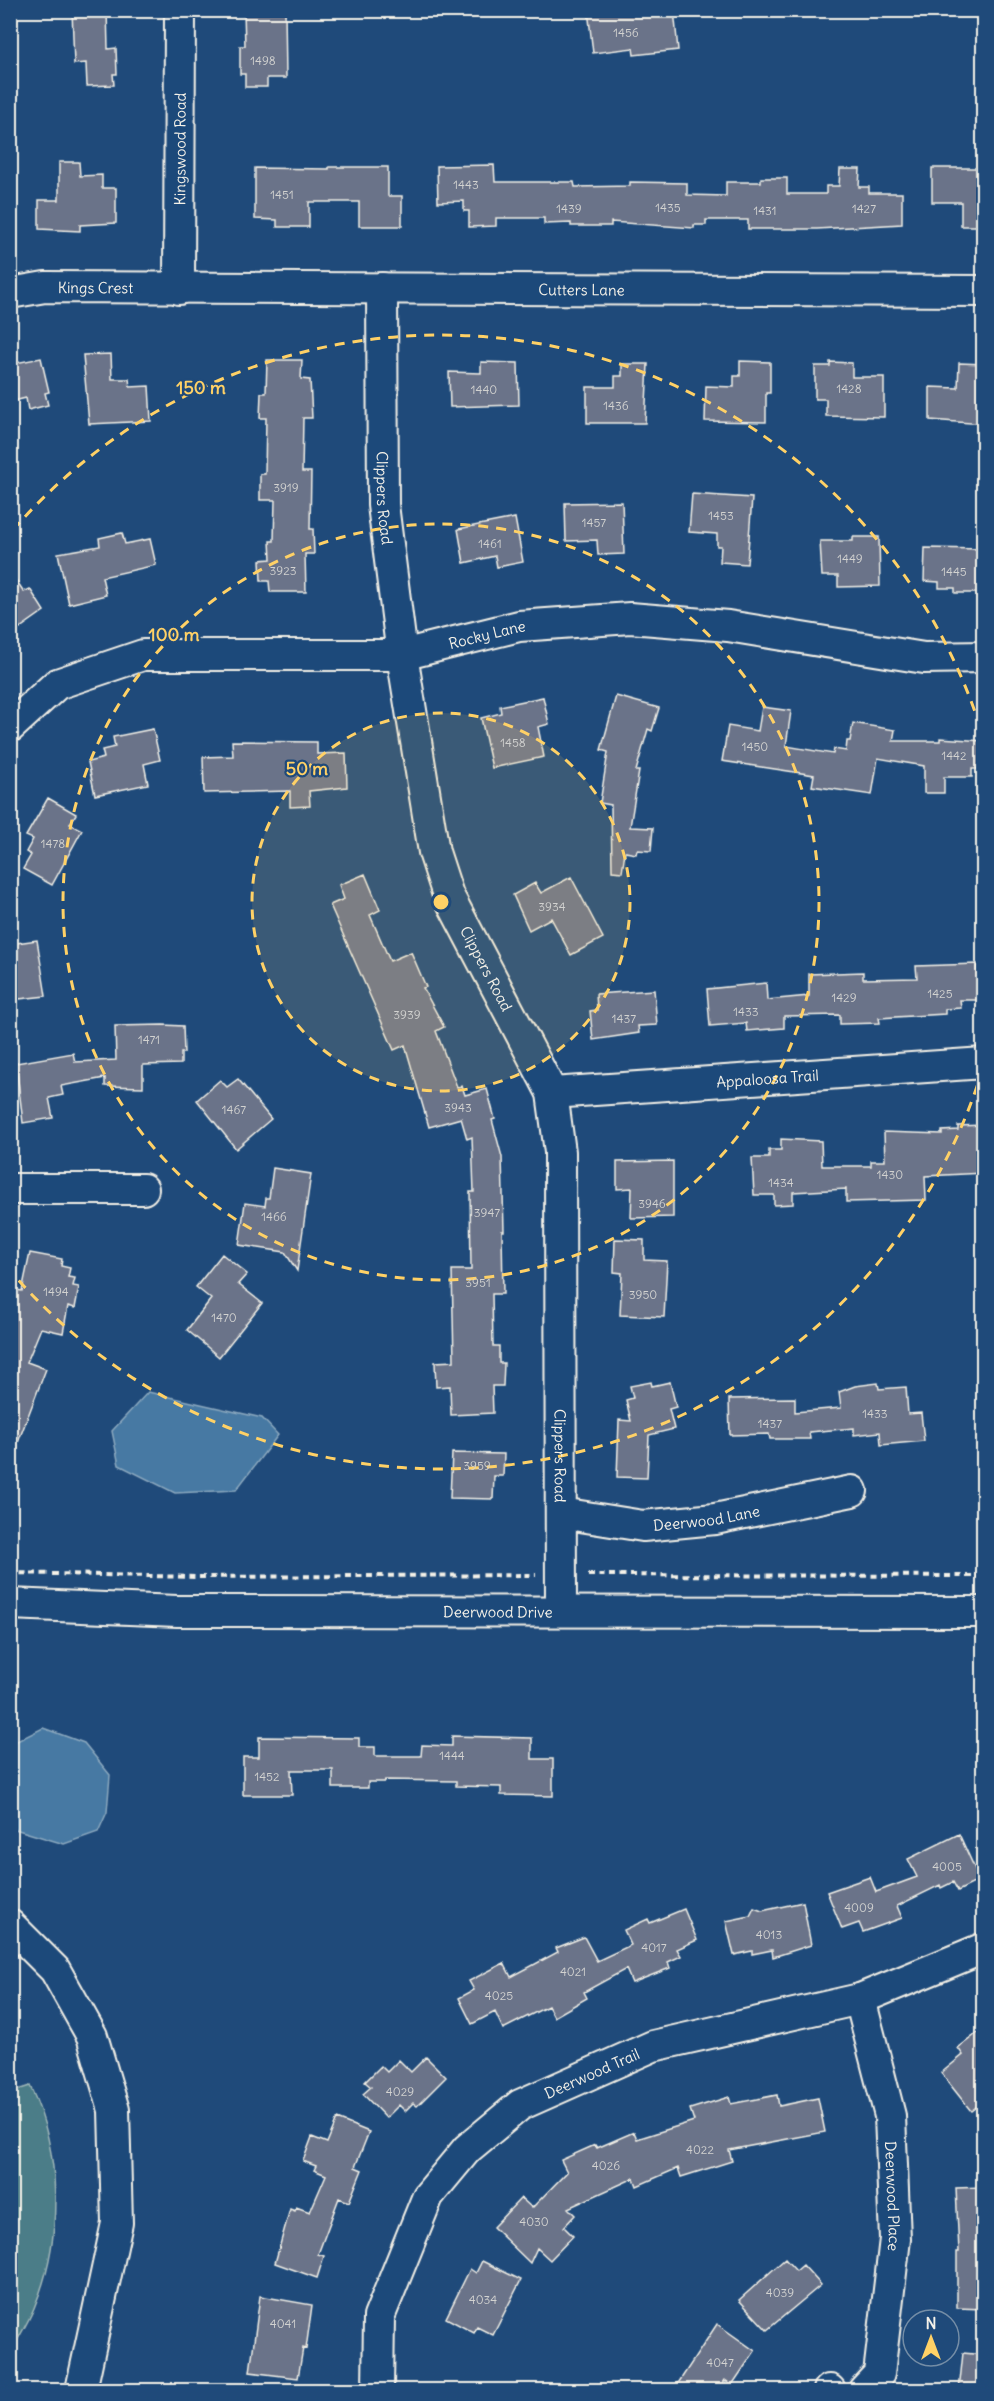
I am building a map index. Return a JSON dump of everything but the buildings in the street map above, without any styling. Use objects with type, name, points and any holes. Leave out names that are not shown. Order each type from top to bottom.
[{"type":"street","name":"Kingswood Road","points":[[179,289],[180,10]]},
{"type":"street","name":"Kings Crest","points":[[10,293],[45,287],[179,289]]},
{"type":"street","name":"Clippers Road","points":[[382,288],[383,505],[402,655],[434,852],[448,895],[552,1093],[560,1152],[561,1611]]},
{"type":"street","name":"Cutters Lane","points":[[179,289],[984,291]]},
{"type":"street","name":"Rocky Lane","points":[[10,727],[57,684],[142,656],[402,655],[519,626],[630,618],[728,626],[924,658],[984,657]]},
{"type":"street","name":"Appaloosa Trail","points":[[552,1093],[984,1063]]},
{"type":"street","points":[[10,1189],[142,1189]]},
{"type":"street","name":"Deerwood Lane","points":[[561,1513],[643,1526],[715,1519],[852,1491]]},
{"type":"street","name":"Deerwood Drive","points":[[10,1604],[177,1611],[984,1612]]},
{"type":"street","points":[[10,1926],[55,1970],[92,2036],[114,2110],[117,2223],[81,2391]]},
{"type":"street","name":"Deerwood Trail","points":[[378,2391],[379,2317],[428,2196],[467,2149],[520,2105],[652,2046],[860,1999],[984,1948]]},
{"type":"street","name":"Deerwood Place","points":[[860,1999],[890,2116],[895,2239],[879,2374],[864,2391]]},
{"type":"path","points":[[10,1573],[195,1577],[984,1576]]},
{"type":"green space","points":[[30,2086],[41,2112],[53,2167],[54,2225],[50,2254],[32,2314],[11,2352],[11,2092]]},
{"type":"water","points":[[148,1392],[262,1418],[278,1435],[236,1490],[175,1493],[119,1465],[112,1431]]},
{"type":"water","points":[[43,1728],[84,1743],[110,1775],[107,1812],[98,1832],[64,1844],[15,1829],[11,1823],[11,1744]]}]
